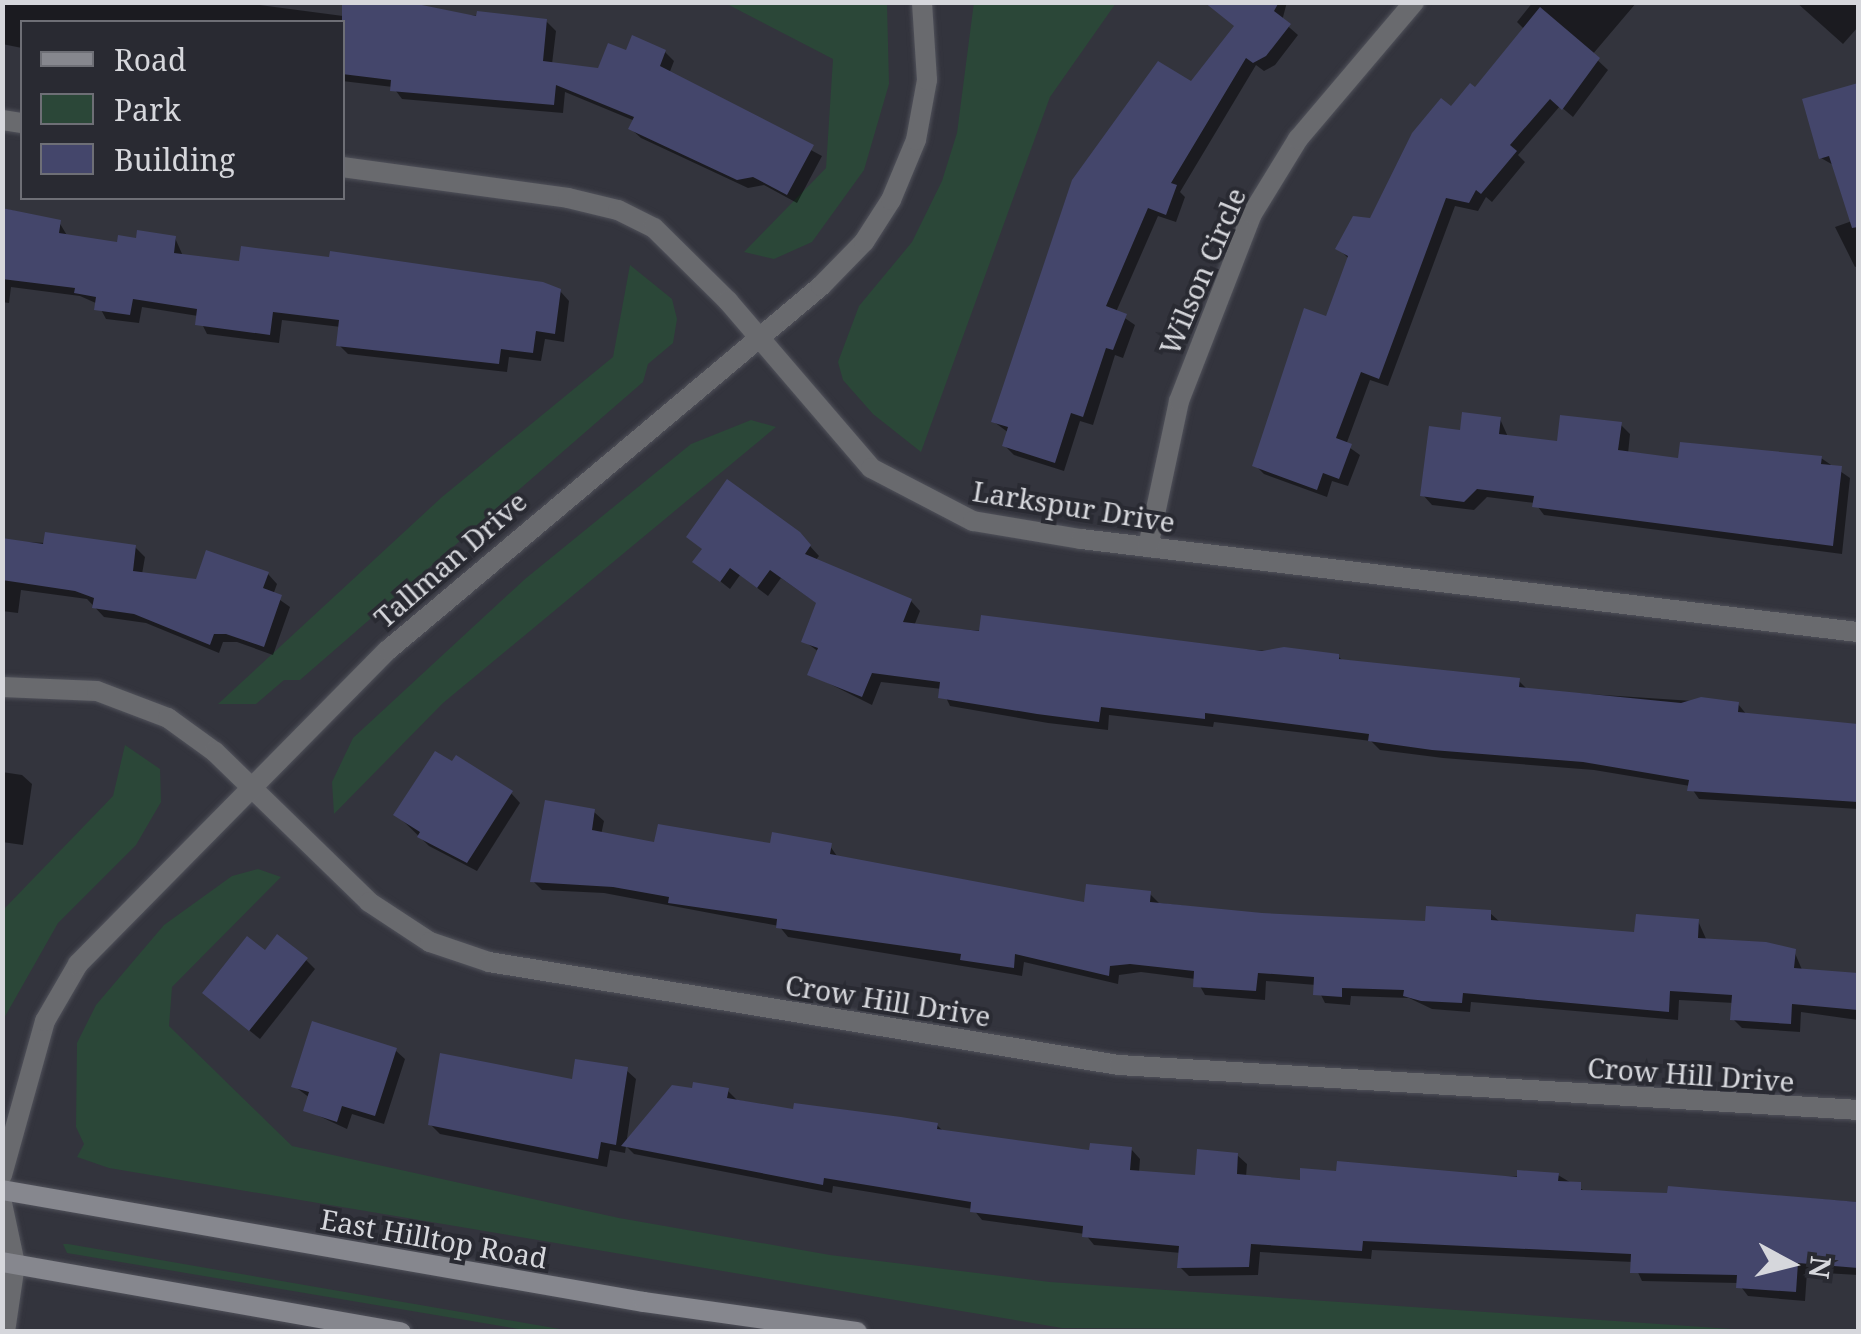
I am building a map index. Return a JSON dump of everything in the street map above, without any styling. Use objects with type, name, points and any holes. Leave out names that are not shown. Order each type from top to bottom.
[{"type":"main road","name":"East Hilltop Road","points":[[2,1190],[644,1302],[856,1332]]},
{"type":"main road","points":[[9,1263],[401,1332]]},
{"type":"street","name":"Tallman Drive","points":[[2,1175],[22,1088],[58,992],[247,786],[457,586],[758,338],[855,252],[902,180],[927,80],[922,2]]},
{"type":"street","name":"Wilson Circle","points":[[1148,547],[1178,401],[1252,214],[1298,139],[1414,2]]},
{"type":"street","name":"Larkspur Drive","points":[[345,167],[618,210],[680,249],[857,454],[919,498],[1014,530],[1858,632]]},
{"type":"street","name":"Crow Hill Drive","points":[[2,686],[98,691],[150,708],[215,752],[247,786],[406,929],[489,962],[1120,1065],[1858,1110]]},
{"type":"street","points":[[2,1203],[9,1263],[5,1332]]},
{"type":"green space","points":[[974,2],[1116,3],[1050,97],[921,452],[873,414],[843,380],[838,362],[859,306],[912,242],[942,181],[957,133]]},
{"type":"green space","points":[[725,3],[887,4],[889,84],[864,170],[812,242],[774,259],[744,252],[826,168],[833,59]]},
{"type":"green space","points":[[630,265],[672,299],[677,319],[673,343],[648,364],[643,382],[300,680],[284,680],[256,704],[218,704],[442,497],[613,357]]},
{"type":"green space","points":[[751,420],[776,427],[443,703],[334,814],[332,782],[353,738],[525,579],[691,444]]},
{"type":"green space","points":[[125,745],[160,769],[161,802],[136,845],[58,923],[3,1020],[3,910],[113,796]]},
{"type":"green space","points":[[258,869],[281,877],[172,987],[169,1026],[292,1146],[619,1218],[830,1255],[1050,1282],[1761,1331],[1062,1328],[109,1168],[77,1157],[84,1144],[76,1127],[77,1043],[96,1005],[164,925],[232,876]]},
{"type":"green space","points":[[63,1244],[571,1331],[531,1331],[67,1253]]},
{"type":"building","points":[[342,2],[407,2],[476,16],[477,11],[547,19],[543,61],[598,68],[608,43],[626,50],[632,35],[666,50],[660,66],[814,145],[787,195],[753,177],[737,180],[628,129],[634,117],[556,85],[554,105],[390,91],[391,80],[345,74]]},
{"type":"building","points":[[1204,2],[1279,2],[1274,11],[1291,24],[1266,56],[1253,63],[1246,58],[1171,183],[1177,185],[1166,215],[1148,208],[1106,306],[1127,314],[1113,350],[1106,348],[1083,417],[1071,413],[1055,463],[1002,446],[1008,427],[991,422],[1072,180],[1158,61],[1191,81],[1234,26]]},
{"type":"building","points":[[1540,7],[1600,58],[1562,110],[1550,99],[1510,145],[1517,151],[1481,194],[1476,190],[1469,203],[1446,198],[1379,379],[1361,372],[1336,438],[1352,444],[1339,479],[1323,473],[1317,490],[1252,466],[1304,308],[1326,316],[1348,256],[1335,249],[1353,216],[1370,218],[1412,133],[1441,98],[1451,106],[1470,83],[1475,87]]},
{"type":"building","points":[[1858,83],[1858,227],[1852,228],[1829,156],[1819,159],[1802,99]]},
{"type":"building","points":[[2,208],[61,220],[59,233],[117,242],[118,235],[136,238],[137,230],[176,236],[174,253],[239,261],[241,246],[329,257],[330,251],[543,282],[561,289],[555,334],[536,331],[533,353],[501,349],[499,364],[336,346],[339,320],[273,312],[270,335],[195,325],[197,309],[133,299],[130,315],[94,310],[96,297],[74,293],[75,288],[2,279]]},
{"type":"building","points":[[1462,412],[1501,417],[1499,434],[1557,441],[1560,415],[1622,422],[1618,450],[1678,458],[1680,442],[1822,456],[1821,464],[1842,466],[1833,546],[1532,507],[1534,496],[1477,489],[1464,502],[1420,496],[1429,426],[1460,430]]},
{"type":"building","points":[[727,479],[800,532],[811,545],[805,554],[912,599],[903,622],[979,631],[981,615],[1262,651],[1284,647],[1339,654],[1339,659],[1520,678],[1519,687],[1681,703],[1701,697],[1739,702],[1738,712],[1858,724],[1858,802],[1687,791],[1689,780],[1583,762],[1432,750],[1368,741],[1369,734],[1205,713],[1205,719],[1101,707],[1099,722],[1037,714],[938,698],[940,682],[872,673],[862,697],[807,675],[818,648],[801,642],[816,603],[770,570],[757,588],[730,568],[720,582],[692,562],[702,549],[686,537]]},
{"type":"building","points":[[45,532],[136,545],[133,571],[196,579],[206,550],[269,572],[263,588],[282,595],[264,647],[226,634],[214,634],[210,645],[134,614],[92,608],[94,598],[75,591],[2,580],[2,538],[43,544]]},
{"type":"building","points":[[435,751],[452,761],[456,755],[513,791],[467,863],[417,837],[420,832],[393,815]]},
{"type":"building","points":[[545,800],[595,809],[592,830],[654,842],[658,824],[770,843],[772,832],[832,843],[830,854],[1084,902],[1086,884],[1151,891],[1150,902],[1262,913],[1425,921],[1426,906],[1491,910],[1491,920],[1634,932],[1636,914],[1699,919],[1698,938],[1766,942],[1796,949],[1794,968],[1858,973],[1858,1010],[1792,1004],[1791,1024],[1730,1020],[1732,995],[1670,991],[1669,1012],[1463,993],[1462,1003],[1421,1001],[1403,996],[1404,990],[1342,988],[1342,997],[1313,995],[1314,977],[1258,973],[1256,991],[1193,987],[1194,971],[1130,964],[1110,966],[1109,976],[1015,954],[1014,968],[960,960],[961,954],[776,928],[777,919],[668,903],[669,897],[613,887],[530,882]]},
{"type":"building","points":[[277,934],[308,958],[249,1031],[202,993],[247,936],[265,950]]},
{"type":"building","points":[[312,1021],[397,1048],[375,1116],[342,1106],[337,1122],[303,1111],[309,1092],[291,1087]]},
{"type":"building","points":[[440,1053],[572,1079],[575,1059],[628,1067],[616,1145],[601,1142],[598,1159],[428,1125]]},
{"type":"building","points":[[693,1082],[729,1088],[727,1098],[793,1109],[794,1103],[901,1117],[938,1123],[937,1129],[1089,1150],[1090,1143],[1132,1147],[1130,1170],[1195,1175],[1197,1149],[1238,1153],[1237,1174],[1300,1180],[1300,1168],[1336,1171],[1337,1161],[1517,1177],[1517,1170],[1559,1173],[1558,1181],[1581,1182],[1581,1190],[1667,1193],[1668,1186],[1858,1202],[1858,1268],[1798,1263],[1796,1292],[1736,1288],[1737,1275],[1630,1273],[1631,1254],[1363,1241],[1362,1251],[1251,1244],[1249,1267],[1177,1268],[1179,1246],[1082,1237],[1083,1226],[970,1212],[971,1202],[824,1178],[823,1185],[621,1146],[672,1085],[692,1088]]}]
